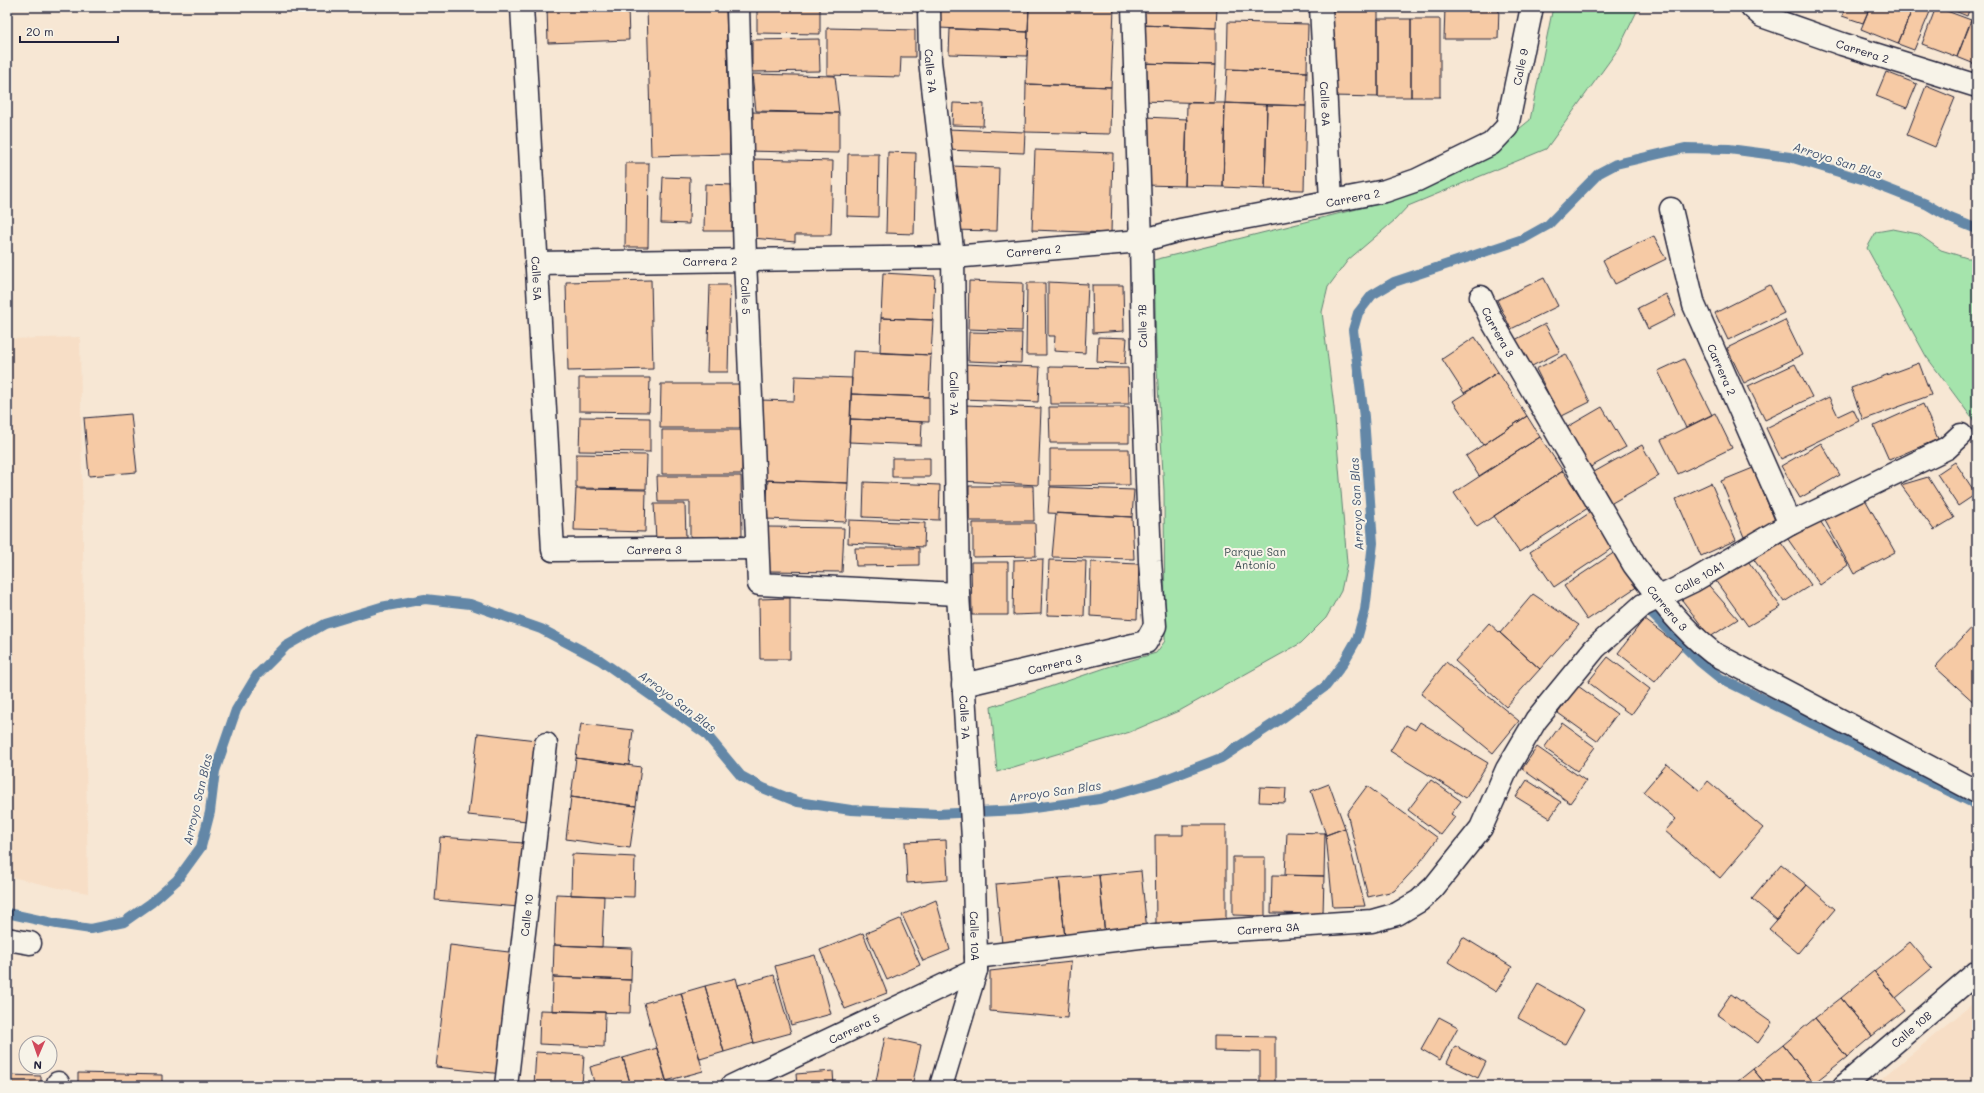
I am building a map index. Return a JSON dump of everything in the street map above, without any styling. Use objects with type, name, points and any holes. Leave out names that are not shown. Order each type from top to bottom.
[{"type":"street","name":"Calle 5A","points":[[522,7],[553,550]]},
{"type":"street","name":"Calle 5","points":[[738,7],[745,259],[756,548],[759,584],[958,594]]},
{"type":"street","name":"Calle 7A","points":[[929,7],[930,61],[953,258],[958,594],[969,782]]},
{"type":"street","name":"Calle 7B","points":[[1133,7],[1141,241],[1144,400],[1150,561],[1155,626],[1146,642]]},
{"type":"street","name":"Calle 8A","points":[[1320,7],[1331,201]]},
{"type":"street","name":"Calle 9","points":[[1507,127],[1532,7]]},
{"type":"street","name":"Carrera 2","points":[[1752,7],[1762,16],[1835,42],[1977,86]]},
{"type":"street","name":"Carrera 2","points":[[536,263],[745,259],[953,258],[1141,241],[1180,230],[1384,191],[1417,180],[1491,144],[1507,127]]},
{"type":"street","name":"Carrera 2","points":[[1671,209],[1694,305],[1790,524]]},
{"type":"street","name":"Carrera 3","points":[[1482,297],[1492,321],[1634,566],[1658,598],[1693,637],[1713,653],[1977,792]]},
{"type":"street","name":"Calle 10A1","points":[[1498,789],[1507,769],[1536,720],[1595,648],[1642,605],[1693,581],[1790,524],[1947,448],[1961,435]]},
{"type":"street","name":"Carrera 3","points":[[553,550],[756,548]]},
{"type":"street","name":"Carrera 3","points":[[963,685],[1146,642]]},
{"type":"street","name":"Calle 10","points":[[506,1086],[546,744]]},
{"type":"street","name":"Calle 10A","points":[[942,1086],[976,963],[973,839],[969,782]]},
{"type":"street","name":"Carrera 3A","points":[[976,963],[1156,935],[1372,921],[1397,914],[1419,901],[1434,887],[1481,828],[1498,789]]},
{"type":"street","points":[[7,939],[30,943]]},
{"type":"street","name":"Carrera 5","points":[[732,1086],[976,963]]},
{"type":"street","name":"Calle 10B","points":[[1844,1086],[1977,972]]},
{"type":"shaded area","points":[[80,337],[88,893],[7,876],[7,339]]},
{"type":"shaded area","points":[[1977,1000],[1977,1086],[1873,1086]]},
{"type":"green space","name":"Parque San Antonio","points":[[1553,7],[1639,7],[1619,48],[1546,149],[1408,206],[1395,220],[1348,260],[1328,287],[1322,312],[1334,407],[1347,563],[1341,591],[1326,618],[1301,643],[1181,710],[1130,732],[997,772],[991,707],[1111,666],[1156,653],[1165,641],[1164,491],[1156,350],[1154,260],[1377,204],[1483,158],[1530,120]]},
{"type":"green space","points":[[1893,229],[1918,234],[1941,250],[1967,258],[1977,258],[1977,425],[1926,356],[1867,248],[1876,232]]},
{"type":"building","points":[[547,7],[628,7],[629,40],[548,43]]},
{"type":"building","points":[[647,7],[726,7],[730,154],[651,156]]},
{"type":"building","points":[[757,7],[820,7],[820,34],[757,33]]},
{"type":"building","points":[[940,7],[1029,7],[1028,32],[939,28]]},
{"type":"building","points":[[1029,7],[1114,7],[1111,87],[1026,84]]},
{"type":"building","points":[[1142,7],[1217,7],[1216,28],[1141,25]]},
{"type":"building","points":[[1220,7],[1307,7],[1307,11],[1220,9]]},
{"type":"building","points":[[1332,7],[1378,7],[1378,97],[1332,96]]},
{"type":"building","points":[[1445,7],[1499,7],[1498,39],[1444,39]]},
{"type":"building","points":[[1846,7],[1870,7],[1863,23],[1842,16]]},
{"type":"building","points":[[1870,7],[1913,7],[1898,44],[1861,29]]},
{"type":"building","points":[[1913,7],[1932,7],[1914,50],[1898,44]]},
{"type":"building","points":[[1936,7],[1971,20],[1957,57],[1922,44]]},
{"type":"building","points":[[1945,7],[1970,7],[1967,16]]},
{"type":"building","points":[[1977,7],[1977,65],[1957,57]]},
{"type":"building","points":[[1378,19],[1411,19],[1411,97],[1378,97]]},
{"type":"building","points":[[1411,19],[1440,19],[1440,97],[1411,97]]},
{"type":"building","points":[[1228,22],[1308,24],[1307,72],[1227,69]]},
{"type":"building","points":[[1141,25],[1216,28],[1216,65],[1140,63]]},
{"type":"building","points":[[827,28],[915,30],[915,57],[901,57],[900,77],[827,75]]},
{"type":"building","points":[[950,29],[1028,32],[1027,56],[949,54]]},
{"type":"building","points":[[819,39],[820,71],[752,72],[752,40]]},
{"type":"building","points":[[1140,63],[1216,65],[1214,103],[1139,101]]},
{"type":"building","points":[[1227,69],[1307,72],[1306,106],[1225,103]]},
{"type":"building","points":[[1886,72],[1917,84],[1907,108],[1876,96]]},
{"type":"building","points":[[752,74],[835,76],[839,113],[756,111]]},
{"type":"building","points":[[1026,84],[1111,87],[1110,134],[1025,132]]},
{"type":"building","points":[[1926,86],[1955,98],[1935,147],[1907,135]]},
{"type":"building","points":[[953,103],[984,104],[983,126],[952,125]]},
{"type":"building","points":[[1187,103],[1225,103],[1223,187],[1185,186]]},
{"type":"building","points":[[1225,103],[1267,105],[1265,189],[1223,187]]},
{"type":"building","points":[[1267,105],[1306,106],[1304,190],[1265,189]]},
{"type":"building","points":[[746,112],[839,113],[839,153],[745,151]]},
{"type":"building","points":[[1145,117],[1187,119],[1185,186],[1143,185]]},
{"type":"building","points":[[947,129],[1025,132],[1024,153],[946,150]]},
{"type":"building","points":[[1035,150],[1113,153],[1111,233],[1032,230]]},
{"type":"building","points":[[888,152],[916,153],[914,234],[886,233]]},
{"type":"building","points":[[848,154],[879,154],[878,217],[847,216]]},
{"type":"building","points":[[751,159],[833,161],[831,235],[795,235],[795,242],[753,238]]},
{"type":"building","points":[[626,163],[649,163],[648,247],[625,247]]},
{"type":"building","points":[[952,166],[999,168],[997,231],[950,230]]},
{"type":"building","points":[[663,177],[690,178],[689,224],[661,223]]},
{"type":"building","points":[[705,184],[733,185],[732,231],[704,231]]},
{"type":"building","points":[[1654,236],[1666,259],[1615,284],[1603,260]]},
{"type":"building","points":[[883,273],[935,276],[933,320],[881,318]]},
{"type":"building","points":[[1544,278],[1558,306],[1511,329],[1497,300]]},
{"type":"building","points":[[651,280],[653,369],[568,371],[566,282]]},
{"type":"building","points":[[969,281],[1023,283],[1022,331],[968,329]]},
{"type":"building","points":[[1048,282],[1088,284],[1085,353],[1054,351],[1055,336],[1048,336]]},
{"type":"building","points":[[1027,283],[1045,283],[1046,355],[1026,355]]},
{"type":"building","points":[[710,285],[730,285],[728,372],[707,372]]},
{"type":"building","points":[[1092,285],[1123,285],[1124,331],[1093,333]]},
{"type":"building","points":[[1770,285],[1784,313],[1728,340],[1715,313]]},
{"type":"building","points":[[1666,294],[1676,315],[1648,329],[1638,308]]},
{"type":"building","points":[[881,318],[933,320],[931,355],[880,353]]},
{"type":"building","points":[[1785,320],[1802,355],[1744,383],[1727,348]]},
{"type":"building","points":[[1545,324],[1560,352],[1528,368],[1513,341]]},
{"type":"building","points":[[969,332],[1022,333],[1021,363],[968,361]]},
{"type":"building","points":[[1098,337],[1127,338],[1125,364],[1097,362]]},
{"type":"building","points":[[1475,337],[1498,372],[1464,393],[1442,359]]},
{"type":"building","points":[[853,351],[931,355],[929,397],[851,394]]},
{"type":"building","points":[[1566,354],[1590,402],[1560,417],[1536,369]]},
{"type":"building","points":[[1684,359],[1712,415],[1686,428],[1658,371]]},
{"type":"building","points":[[1919,363],[1931,395],[1863,420],[1851,388]]},
{"type":"building","points":[[963,364],[1040,367],[1038,402],[962,399]]},
{"type":"building","points":[[1795,364],[1812,397],[1765,420],[1748,386]]},
{"type":"building","points":[[1049,367],[1128,368],[1129,404],[1050,404]]},
{"type":"building","points":[[1498,372],[1527,416],[1483,445],[1453,401]]},
{"type":"building","points":[[795,376],[852,378],[848,483],[757,480],[760,400],[794,401]]},
{"type":"building","points":[[579,378],[650,378],[649,412],[579,411]]},
{"type":"building","points":[[661,384],[741,384],[740,428],[660,428]]},
{"type":"building","points":[[851,394],[929,397],[929,422],[850,419]]},
{"type":"building","points":[[1829,397],[1838,416],[1853,409],[1859,421],[1781,459],[1766,428]]},
{"type":"building","points":[[1923,404],[1938,439],[1889,460],[1874,426]]},
{"type":"building","points":[[965,405],[1041,408],[1038,485],[961,481]]},
{"type":"building","points":[[1049,407],[1129,407],[1129,443],[1050,443]]},
{"type":"building","points":[[1602,407],[1626,447],[1587,469],[1564,429]]},
{"type":"building","points":[[1715,413],[1732,448],[1678,474],[1661,440]]},
{"type":"building","points":[[131,414],[137,472],[89,476],[84,418]]},
{"type":"building","points":[[1527,416],[1540,437],[1479,476],[1466,456]]},
{"type":"building","points":[[580,417],[650,418],[650,452],[579,451]]},
{"type":"building","points":[[850,419],[922,422],[921,445],[849,442]]},
{"type":"building","points":[[662,430],[743,430],[742,474],[662,474]]},
{"type":"building","points":[[1540,437],[1563,471],[1477,527],[1454,493]]},
{"type":"building","points":[[1821,443],[1840,475],[1800,498],[1781,466]]},
{"type":"building","points":[[1642,445],[1659,476],[1605,507],[1587,476]]},
{"type":"building","points":[[1050,449],[1129,449],[1130,485],[1050,486]]},
{"type":"building","points":[[576,454],[647,455],[646,489],[576,488]]},
{"type":"building","points":[[892,458],[930,458],[930,477],[892,477]]},
{"type":"building","points":[[1955,462],[1976,494],[1958,506],[1937,474]]},
{"type":"building","points":[[1753,468],[1776,523],[1744,537],[1721,481]]},
{"type":"building","points":[[1563,471],[1588,508],[1519,552],[1494,516]]},
{"type":"building","points":[[657,476],[741,476],[742,536],[690,537],[690,502],[658,502]]},
{"type":"building","points":[[1928,477],[1954,518],[1934,530],[1901,485]]},
{"type":"building","points":[[768,480],[848,483],[846,522],[766,519]]},
{"type":"building","points":[[864,482],[940,485],[939,520],[863,517]]},
{"type":"building","points":[[1711,483],[1736,540],[1701,556],[1676,499]]},
{"type":"building","points":[[969,486],[1033,486],[1034,521],[969,521]]},
{"type":"building","points":[[1050,487],[1134,490],[1132,517],[1048,513]]},
{"type":"building","points":[[576,489],[646,490],[645,532],[574,530]]},
{"type":"building","points":[[1862,494],[1895,552],[1854,574],[1822,515]]},
{"type":"building","points":[[654,504],[685,504],[686,539],[656,539]]},
{"type":"building","points":[[1591,512],[1614,547],[1554,587],[1530,552]]},
{"type":"building","points":[[1056,513],[1132,517],[1134,559],[1052,557]]},
{"type":"building","points":[[1817,516],[1848,565],[1820,585],[1785,535]]},
{"type":"building","points":[[849,520],[925,523],[924,547],[848,543]]},
{"type":"building","points":[[973,523],[1035,523],[1036,556],[973,557]]},
{"type":"building","points":[[768,527],[844,528],[842,572],[767,571]]},
{"type":"building","points":[[1779,540],[1811,585],[1784,602],[1752,557]]},
{"type":"building","points":[[855,548],[919,548],[919,565],[856,566]]},
{"type":"building","points":[[1615,552],[1638,586],[1587,620],[1564,586]]},
{"type":"building","points":[[1043,559],[1041,614],[1013,615],[1014,560]]},
{"type":"building","points":[[1049,560],[1086,561],[1084,616],[1047,615]]},
{"type":"building","points":[[1748,561],[1781,607],[1748,626],[1715,580]]},
{"type":"building","points":[[971,562],[1008,562],[1008,615],[972,615]]},
{"type":"building","points":[[1091,562],[1139,564],[1137,619],[1090,616]]},
{"type":"building","points":[[1704,580],[1738,619],[1710,637],[1679,596]]},
{"type":"building","points":[[1533,594],[1579,625],[1540,669],[1500,633]]},
{"type":"building","points":[[790,598],[790,659],[760,659],[759,599]]},
{"type":"building","points":[[1644,619],[1682,648],[1655,682],[1618,653]]},
{"type":"building","points":[[1977,622],[1977,705],[1935,667]]},
{"type":"building","points":[[1489,623],[1540,669],[1506,707],[1455,661]]},
{"type":"building","points":[[1608,657],[1650,689],[1631,715],[1588,682]]},
{"type":"building","points":[[1446,662],[1519,721],[1493,753],[1421,694]]},
{"type":"building","points":[[1578,686],[1617,714],[1597,741],[1558,713]]},
{"type":"building","points":[[1420,722],[1488,763],[1466,798],[1390,751],[1406,725],[1415,730]]},
{"type":"building","points":[[1562,723],[1595,747],[1577,771],[1544,748]]},
{"type":"building","points":[[581,724],[633,730],[629,765],[576,758]]},
{"type":"building","points":[[478,733],[536,740],[527,821],[468,815]]},
{"type":"building","points":[[1537,747],[1586,781],[1570,803],[1522,769]]},
{"type":"building","points":[[576,758],[641,767],[636,806],[571,797]]},
{"type":"building","points":[[1667,764],[1700,791],[1708,781],[1763,828],[1720,878],[1665,831],[1676,819],[1643,792]]},
{"type":"building","points":[[1431,780],[1461,801],[1451,814],[1455,817],[1441,835],[1408,810]]},
{"type":"building","points":[[1527,780],[1561,802],[1550,818],[1516,797]]},
{"type":"building","points":[[1329,784],[1345,828],[1326,835],[1311,791]]},
{"type":"building","points":[[1367,786],[1438,838],[1418,865],[1394,891],[1368,897],[1347,813]]},
{"type":"building","points":[[1260,787],[1286,788],[1285,803],[1259,802]]},
{"type":"building","points":[[571,797],[636,806],[630,848],[566,839]]},
{"type":"building","points":[[1183,825],[1226,825],[1226,925],[1156,925],[1155,835],[1183,835]]},
{"type":"building","points":[[1345,828],[1365,906],[1333,907],[1326,835]]},
{"type":"building","points":[[1287,832],[1325,833],[1324,876],[1285,875]]},
{"type":"building","points":[[440,837],[524,843],[519,907],[435,900]]},
{"type":"building","points":[[946,840],[948,880],[907,883],[905,842]]},
{"type":"building","points":[[572,854],[635,857],[634,897],[571,895]]},
{"type":"building","points":[[1233,857],[1265,857],[1265,916],[1233,915]]},
{"type":"building","points":[[1781,864],[1807,885],[1777,920],[1752,899]]},
{"type":"building","points":[[1141,871],[1147,931],[1105,935],[1099,875]]},
{"type":"building","points":[[1099,875],[1105,935],[1065,938],[1059,878]]},
{"type":"building","points":[[1272,875],[1324,876],[1323,914],[1271,913]]},
{"type":"building","points":[[1059,878],[1065,938],[1002,944],[996,884]]},
{"type":"building","points":[[1807,885],[1835,909],[1798,953],[1769,929]]},
{"type":"building","points":[[556,894],[604,896],[602,947],[554,945]]},
{"type":"building","points":[[936,900],[950,950],[923,961],[902,915]]},
{"type":"building","points":[[900,919],[920,965],[887,980],[866,933]]},
{"type":"building","points":[[863,933],[887,993],[845,1009],[820,950]]},
{"type":"building","points":[[1463,937],[1512,967],[1496,992],[1448,962]]},
{"type":"building","points":[[1910,942],[1932,968],[1896,998],[1874,971]]},
{"type":"building","points":[[450,945],[517,953],[503,1074],[436,1067]]},
{"type":"building","points":[[554,945],[632,948],[631,980],[553,977]]},
{"type":"building","points":[[815,955],[831,1014],[791,1025],[775,966]]},
{"type":"building","points":[[1071,962],[1067,1018],[990,1011],[990,971]]},
{"type":"building","points":[[1874,971],[1905,1010],[1872,1036],[1841,998]]},
{"type":"building","points":[[774,975],[791,1033],[754,1043],[738,985]]},
{"type":"building","points":[[553,977],[631,980],[630,1013],[552,1011]]},
{"type":"building","points":[[736,978],[754,1043],[724,1052],[705,986]]},
{"type":"building","points":[[1538,984],[1584,1010],[1565,1044],[1518,1018]]},
{"type":"building","points":[[705,986],[724,1052],[700,1059],[681,993]]},
{"type":"building","points":[[681,993],[703,1071],[666,1081],[644,1003]]},
{"type":"building","points":[[1731,994],[1772,1023],[1758,1043],[1717,1014]]},
{"type":"building","points":[[1841,998],[1872,1036],[1847,1057],[1815,1018]]},
{"type":"building","points":[[540,1010],[605,1012],[604,1047],[539,1044]]},
{"type":"building","points":[[1439,1017],[1458,1027],[1440,1060],[1421,1049]]},
{"type":"building","points":[[1815,1018],[1847,1057],[1814,1083],[1783,1045]]},
{"type":"building","points":[[1214,1036],[1275,1037],[1275,1086],[1260,1086],[1260,1052],[1214,1051]]},
{"type":"building","points":[[885,1037],[921,1045],[912,1086],[875,1086]]},
{"type":"building","points":[[1783,1045],[1814,1083],[1810,1086],[1767,1086],[1753,1069]]},
{"type":"building","points":[[1455,1046],[1486,1062],[1478,1078],[1447,1063]]},
{"type":"building","points":[[657,1048],[668,1086],[631,1086],[623,1058]]},
{"type":"building","points":[[536,1052],[584,1055],[582,1086],[534,1086]]},
{"type":"building","points":[[623,1058],[631,1086],[595,1086],[590,1067]]},
{"type":"building","points":[[1753,1069],[1767,1086],[1732,1086]]},
{"type":"building","points":[[833,1071],[834,1086],[797,1086],[796,1074]]},
{"type":"building","points":[[78,1073],[162,1075],[162,1086],[78,1086]]},
{"type":"building","points":[[7,1075],[41,1076],[41,1086],[7,1086]]},
{"type":"waterway","name":"Arroyo San Blas","points":[[7,913],[57,924],[91,929],[124,922],[151,903],[177,880],[201,847],[210,812],[215,771],[236,710],[257,675],[286,646],[325,624],[381,607],[425,599],[470,604],[541,629],[600,660],[706,734],[741,776],[763,788],[798,802],[851,810],[937,814],[1019,810],[1100,799],[1161,781],[1221,758],[1284,717],[1326,686],[1342,665],[1357,639],[1365,610],[1373,543],[1364,417],[1353,330],[1358,313],[1372,295],[1394,282],[1523,239],[1548,225],[1599,173],[1616,164],[1685,148],[1729,149],[1790,157],[1865,180],[1926,204],[1950,218],[1977,229]]},
{"type":"waterway","points":[[1643,605],[1699,661],[1720,678],[1977,805]]}]
